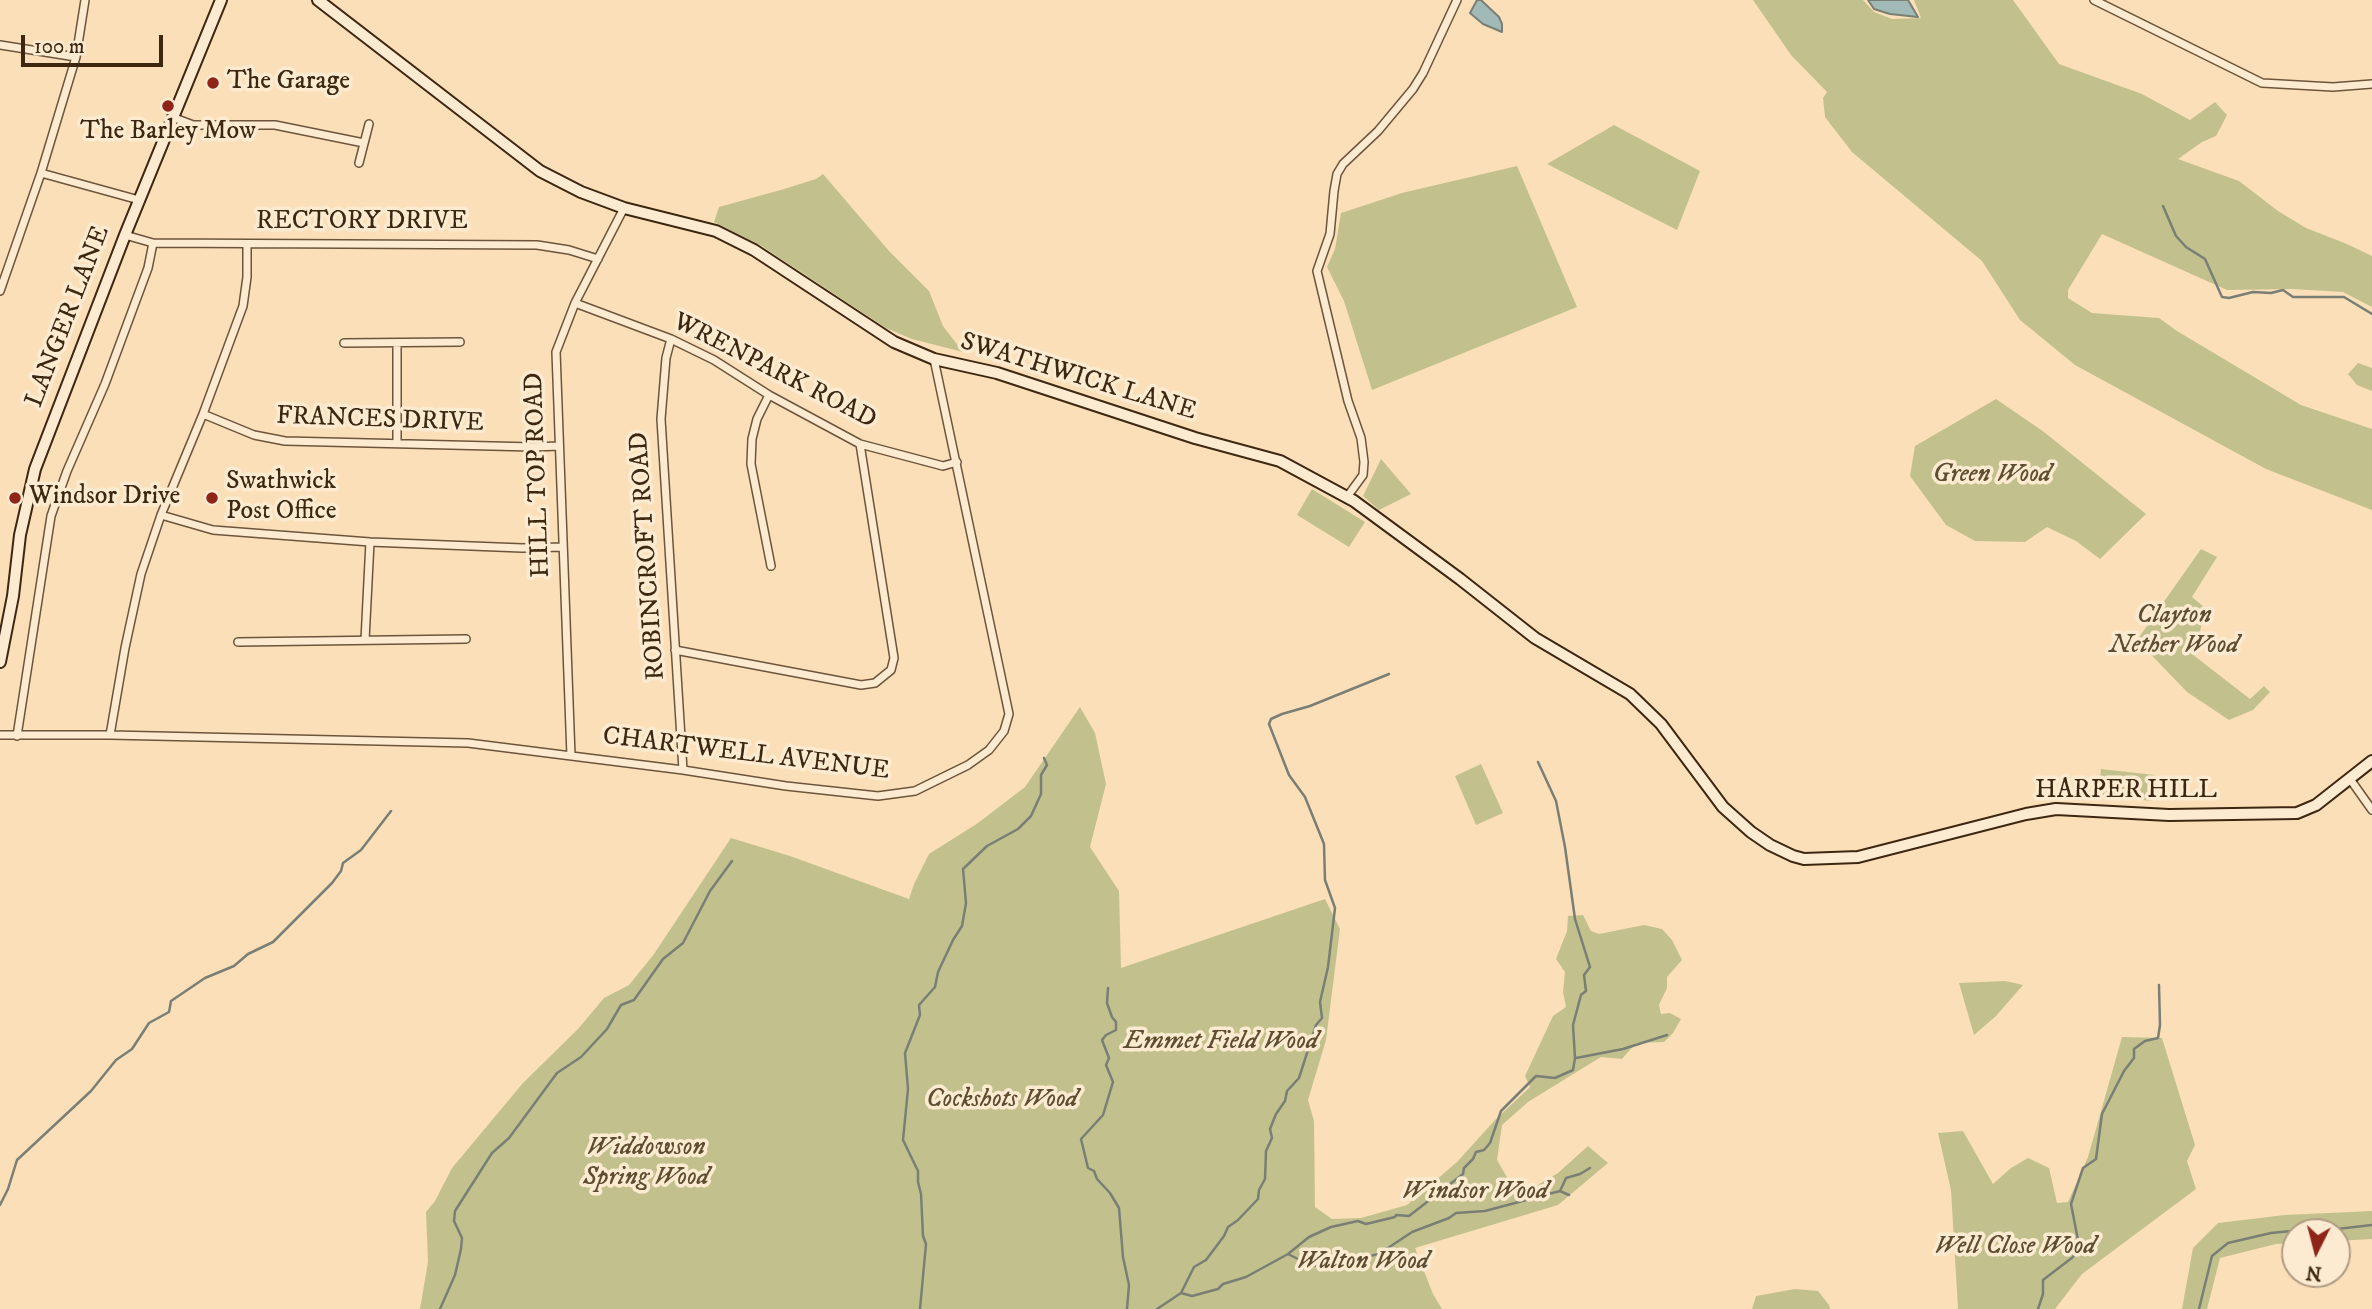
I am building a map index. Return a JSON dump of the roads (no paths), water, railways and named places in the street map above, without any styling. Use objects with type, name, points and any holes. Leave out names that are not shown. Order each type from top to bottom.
[{"type":"street","points":[[0,291],[41,173],[76,58],[85,0]]},
{"type":"street","name":"LANGER LANE","points":[[0,662],[13,596],[20,535],[35,469],[125,235],[221,0]]},
{"type":"street","name":"SWATHWICK LANE","points":[[318,0],[540,170],[581,192],[624,208],[716,231],[754,250],[894,342],[934,359],[998,373],[1195,438],[1280,461],[1347,497],[1460,579],[1535,638],[1630,694],[1661,724],[1723,807],[1751,832],[1785,853]]},
{"type":"street","points":[[1347,497],[1363,475],[1363,450],[1348,401],[1317,271],[1331,234],[1334,191],[1343,164],[1378,131],[1413,89],[1457,0]]},
{"type":"street","points":[[2094,0],[2262,83],[2333,87],[2372,84]]},
{"type":"street","points":[[0,46],[76,58]]},
{"type":"street","points":[[172,117],[193,125],[275,125],[364,143]]},
{"type":"street","points":[[359,163],[369,124]]},
{"type":"street","points":[[41,173],[139,200]]},
{"type":"street","name":"HILL TOP ROAD","points":[[571,756],[556,352],[575,303],[624,208]]},
{"type":"street","name":"RECTORY DRIVE","points":[[125,235],[152,243],[537,245],[569,250],[598,259]]},
{"type":"street","points":[[16,736],[51,516],[144,281],[152,243]]},
{"type":"street","points":[[110,735],[141,573],[243,306],[247,244]]},
{"type":"street","name":"WRENPARK ROAD","points":[[575,303],[671,339],[714,360],[769,396],[860,444],[943,466],[957,462]]},
{"type":"street","name":"ROBINCROFT ROAD","points":[[671,339],[666,358],[661,419],[683,770]]},
{"type":"street","points":[[344,344],[460,342]]},
{"type":"street","points":[[397,343],[397,443]]},
{"type":"street","name":"CHARTWELL AVENUE","points":[[0,735],[468,743],[878,796],[899,795],[939,781],[989,750],[1004,731],[1009,714],[934,359]]},
{"type":"street","points":[[769,396],[757,419],[752,439],[751,464],[771,566]]},
{"type":"street","name":"FRANCES DRIVE","points":[[203,414],[254,435],[285,441],[559,446]]},
{"type":"street","points":[[675,650],[861,685],[875,683],[891,670],[894,658],[860,444]]},
{"type":"street","points":[[161,515],[213,530],[370,542],[563,547]]},
{"type":"street","points":[[365,640],[370,542]]},
{"type":"street","points":[[238,642],[467,639]]},
{"type":"street","name":"HARPER HILL","points":[[1785,853],[1804,859],[1858,857],[2026,814],[2056,809],[2169,816],[2288,814],[2316,805],[2372,761]]},
{"type":"street","points":[[2350,779],[2372,810]]},
{"type":"water","points":[[1477,0],[1481,0],[1499,17],[1502,32],[1483,24],[1470,13]]},
{"type":"water","points":[[1868,0],[1908,0],[1918,17],[1874,9]]},
{"type":"waterway","points":[[2163,206],[2176,236],[2186,247],[2205,259],[2222,297],[2283,290],[2293,297],[2344,297],[2372,314]]},
{"type":"waterway","points":[[1157,1309],[1181,1293],[1194,1267],[1206,1260],[1228,1227],[1258,1199],[1265,1179],[1266,1151],[1272,1138],[1270,1129],[1285,1101],[1287,1091],[1299,1078],[1316,1025],[1322,1018],[1320,1002],[1328,967],[1335,908],[1325,880],[1324,844],[1305,797],[1289,775],[1269,724],[1271,719],[1282,714],[1310,706],[1389,674]]},
{"type":"waterway","points":[[920,1309],[926,1244],[923,1236],[918,1171],[903,1140],[908,1089],[905,1053],[920,1015],[919,1005],[935,987],[938,972],[962,926],[966,903],[963,869],[987,846],[1018,829],[1031,816],[1041,794],[1041,775],[1047,765],[1044,758]]},
{"type":"waterway","points":[[1181,1293],[1192,1296],[1246,1277],[1288,1254],[1309,1237],[1331,1227],[1358,1221],[1366,1224],[1396,1215],[1409,1216],[1463,1174],[1464,1168],[1476,1152],[1484,1150],[1490,1143],[1501,1111],[1536,1076],[1555,1078],[1573,1070],[1573,1025],[1581,995],[1586,991],[1584,975],[1590,967],[1575,919],[1556,801],[1538,762]]},
{"type":"waterway","points":[[0,1205],[17,1160],[91,1091],[116,1060],[132,1049],[149,1023],[169,1012],[171,1001],[205,978],[234,966],[248,954],[273,942],[332,883],[341,871],[343,863],[361,850],[391,811]]},
{"type":"waterway","points":[[440,1309],[455,1275],[461,1249],[462,1238],[454,1221],[455,1211],[492,1153],[509,1138],[557,1073],[581,1057],[607,1029],[621,1005],[634,1000],[663,959],[683,943],[710,891],[732,861]]},
{"type":"waterway","points":[[2038,1309],[2043,1294],[2043,1280],[2073,1257],[2079,1245],[2071,1204],[2083,1168],[2096,1159],[2102,1114],[2124,1071],[2134,1058],[2134,1049],[2145,1041],[2158,1038],[2159,985]]},
{"type":"waterway","points":[[1108,988],[1107,1003],[1116,1022],[1116,1030],[1102,1040],[1109,1058],[1106,1065],[1113,1082],[1103,1115],[1081,1139],[1088,1168],[1094,1171],[1119,1208],[1123,1257],[1129,1285],[1127,1309]]},
{"type":"waterway","points":[[1576,1058],[1623,1049],[1667,1035]]},
{"type":"waterway","points":[[1288,1254],[1310,1265],[1323,1266],[1379,1254],[1412,1232],[1456,1213],[1485,1211],[1560,1191],[1566,1178],[1590,1168]]},
{"type":"waterway","points":[[1560,1191],[1569,1195]]},
{"type":"waterway","points":[[2199,1309],[2212,1256],[2228,1243],[2313,1224],[2337,1229],[2372,1225]]},
{"type":"place","name":"The Garage","points":[[213,83]]},
{"type":"place","name":"The Barley Mow","points":[[168,106]]},
{"type":"place","name":"Windsor Drive","points":[[15,498]]},
{"type":"place","name":"Swathwick Post Office","points":[[212,498]]},
{"type":"park label","name":"Green Wood","points":[[1992,476]]},
{"type":"park label","name":"Clayton Nether Wood","points":[[2174,632]]},
{"type":"park label","name":"Emmet Field Wood","points":[[1221,1043]]},
{"type":"park label","name":"Cockshots Wood","points":[[1002,1101]]},
{"type":"park label","name":"Widdowson Spring Wood","points":[[646,1164]]},
{"type":"park label","name":"Windsor Wood","points":[[1475,1193]]},
{"type":"park label","name":"Well Close Wood","points":[[2015,1248]]},
{"type":"park label","name":"Walton Wood","points":[[1363,1263]]}]
